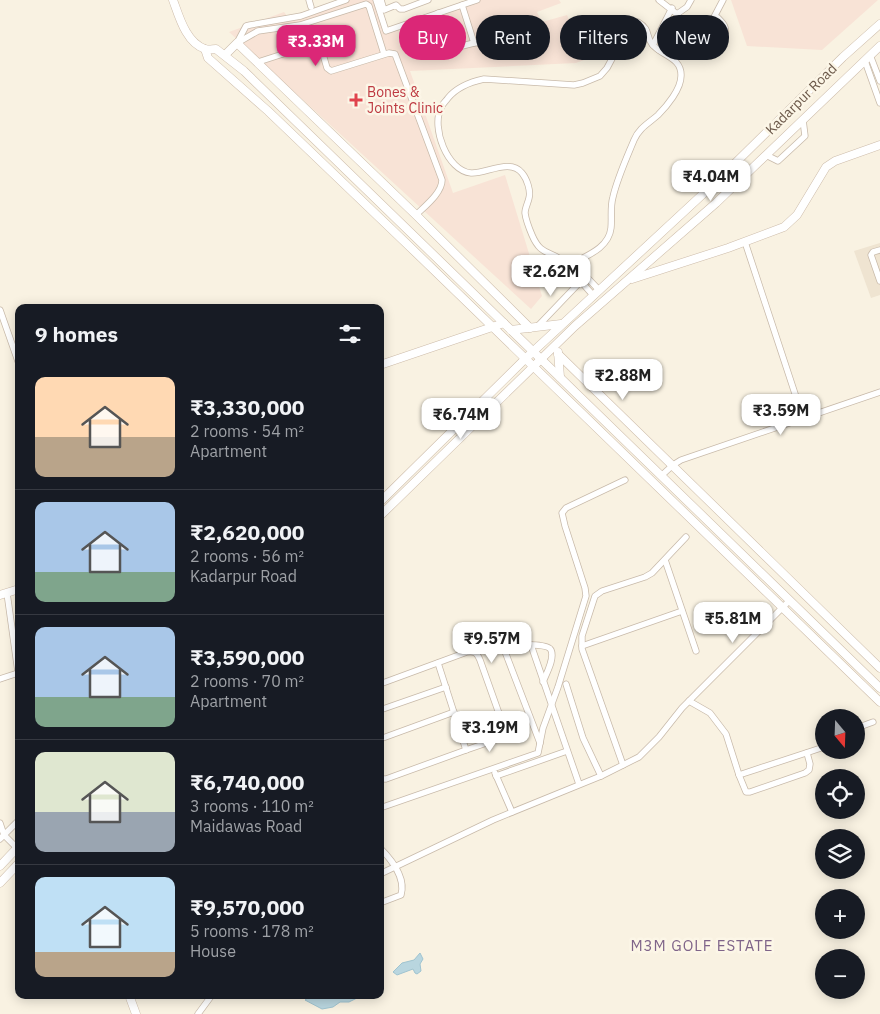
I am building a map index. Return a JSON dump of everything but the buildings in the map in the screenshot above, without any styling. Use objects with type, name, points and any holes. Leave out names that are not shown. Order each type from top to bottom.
[{"type":"street","points":[[172,0],[181,22],[192,41],[205,49],[216,49],[244,71],[880,688]]},
{"type":"street","points":[[309,0],[311,8]]},
{"type":"street","points":[[237,43],[246,26],[301,16],[346,0]]},
{"type":"street","points":[[376,0],[386,31],[477,0]]},
{"type":"street","points":[[381,0],[384,10],[396,5],[400,9],[404,9],[428,0]]},
{"type":"street","points":[[659,0],[672,8],[678,15],[687,7],[691,0]]},
{"type":"street","points":[[715,15],[723,0]]},
{"type":"street","points":[[224,55],[237,43],[258,31],[295,26],[366,4],[369,6],[384,54]]},
{"type":"street","points":[[438,13],[450,49],[474,43],[462,5]]},
{"type":"street","points":[[653,45],[672,8]]},
{"type":"street","points":[[596,293],[581,283],[561,260],[542,250],[533,237],[526,215],[530,194],[522,172],[513,167],[472,173],[459,169],[453,164],[444,149],[438,118],[441,108],[452,93],[468,84],[484,79],[574,85],[594,79],[608,68],[625,33],[633,23],[638,22],[645,27],[653,45],[657,48]]},
{"type":"street","name":"Kadarpur Road","points":[[384,498],[533,351],[717,181],[843,57],[880,24]]},
{"type":"street","points":[[258,62],[289,52],[288,42],[313,32],[316,32],[327,68],[331,71],[384,54],[395,54],[442,180],[439,190],[416,215]]},
{"type":"street","points":[[237,43],[533,328]]},
{"type":"street","name":"Kadarpur Road","points":[[384,512],[562,338],[729,191],[880,46]]},
{"type":"street","points":[[205,49],[208,58],[266,109],[880,702]]},
{"type":"street","points":[[870,55],[880,80],[872,82]]},
{"type":"street","points":[[596,293],[587,278],[577,267],[577,261],[600,248],[608,237],[611,228],[613,198],[635,138],[641,129],[663,109],[680,83],[681,74],[677,62],[674,60]]},
{"type":"street","points":[[865,61],[880,103]]},
{"type":"street","points":[[766,155],[778,161],[805,136],[803,120]]},
{"type":"street","points":[[317,142],[329,130]]},
{"type":"street","points":[[326,151],[338,139]]},
{"type":"street","points":[[627,280],[776,231],[789,224],[797,215],[823,171],[830,164],[880,145]]},
{"type":"street","points":[[365,188],[377,177]]},
{"type":"street","points":[[717,181],[729,191]]},
{"type":"street","points":[[745,242],[803,418]]},
{"type":"street","points":[[880,250],[871,255],[880,281]]},
{"type":"street","points":[[533,328],[581,283]]},
{"type":"street","points":[[0,310],[15,343]]},
{"type":"street","points":[[384,364],[504,323]]},
{"type":"street","points":[[511,330],[562,324]]},
{"type":"street","points":[[560,377],[558,354],[562,338]]},
{"type":"street","points":[[558,354],[880,668]]},
{"type":"street","points":[[662,475],[673,465],[687,458],[880,392]]},
{"type":"street","points":[[384,807],[538,753],[543,728],[558,687],[586,596],[564,526],[562,513],[566,508],[625,480]]},
{"type":"street","points":[[623,765],[582,646],[582,636],[595,596],[602,591],[652,573],[686,537]]},
{"type":"street","points":[[665,560],[696,651]]},
{"type":"street","points":[[4,594],[15,658]]},
{"type":"street","points":[[384,872],[512,812],[600,776],[638,757],[652,745],[689,701],[790,600]]},
{"type":"street","points":[[582,646],[682,611]]},
{"type":"street","points":[[540,745],[504,649],[508,645],[547,646],[552,651],[552,657],[544,682]]},
{"type":"street","points":[[530,645],[579,784]]},
{"type":"street","points":[[384,683],[467,652],[477,653],[507,736]]},
{"type":"street","points":[[438,663],[466,750]]},
{"type":"street","points":[[0,679],[15,676]]},
{"type":"street","points":[[566,684],[583,738],[600,776]]},
{"type":"street","points":[[384,709],[446,687]]},
{"type":"street","points":[[689,701],[710,713],[726,734],[746,792],[805,773],[809,770],[810,764],[807,753]]},
{"type":"street","points":[[384,738],[454,712]]},
{"type":"street","points":[[865,725],[873,722]]},
{"type":"street","points":[[384,779],[524,730]]},
{"type":"street","points":[[739,775],[815,750]]},
{"type":"street","points":[[496,776],[567,751]]},
{"type":"street","points":[[494,769],[512,812]]},
{"type":"street","points":[[0,822],[2,837]]},
{"type":"street","points":[[2,837],[15,824]]},
{"type":"street","points":[[2,837],[15,845]]},
{"type":"street","points":[[1,864],[15,850]]},
{"type":"street","points":[[384,853],[394,866],[401,880],[402,893],[399,897],[384,902]]},
{"type":"street","points":[[0,883],[15,867]]},
{"type":"street","points":[[130,999],[136,1014]]},
{"type":"street","points":[[198,1014],[209,999]]},
{"type":"shaded area","points":[[338,0],[377,0],[389,32],[399,28],[399,60],[466,60],[466,15],[434,15],[474,0],[559,0],[561,3],[537,12],[538,15],[476,15],[476,60],[550,60],[550,20],[560,17],[560,60],[584,60],[576,63],[410,71],[453,193],[505,175],[542,296],[531,309],[229,32],[284,12],[288,17]]},
{"type":"shaded area","points":[[731,0],[878,0],[822,50],[747,46]]},
{"type":"shaded area","points":[[880,243],[880,295],[871,298],[854,251]]},
{"type":"water","points":[[420,953],[423,959],[420,964],[421,971],[417,974],[413,969],[397,975],[393,972],[402,963],[414,960]]},
{"type":"water","points":[[306,999],[355,999],[322,1009],[305,1000]]},
{"type":"place","name":"Bones & Joints Clinic","points":[[356,100]]},
{"type":"district","name":"M3M GOLF ESTATE","points":[[702,946]]}]
